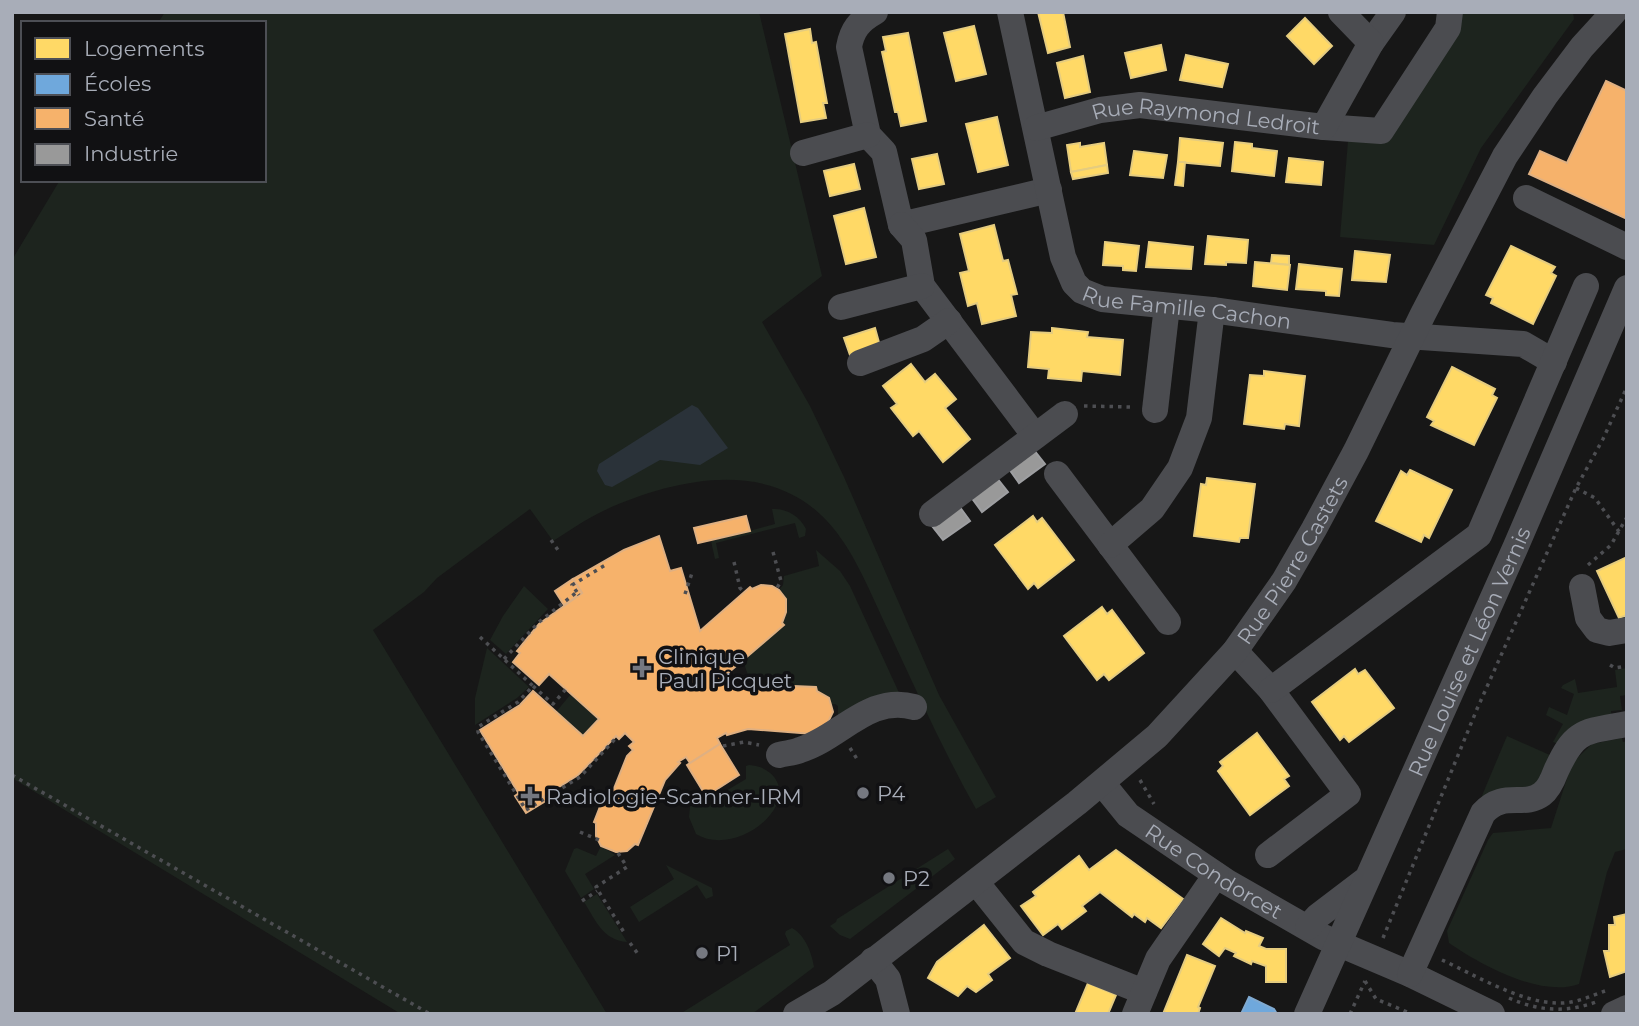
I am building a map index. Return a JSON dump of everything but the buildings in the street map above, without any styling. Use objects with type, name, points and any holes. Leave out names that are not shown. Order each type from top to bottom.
[{"type":"street","points":[[875,12],[857,26],[849,47],[868,135],[884,152],[901,225],[914,240],[922,286],[1035,436]]},
{"type":"street","name":"Rue Famille Cachon","points":[[1010,12],[1063,257],[1074,283],[1082,291],[1102,299],[1413,336],[1523,344],[1553,362]]},
{"type":"street","points":[[1341,12],[1371,43]]},
{"type":"street","name":"Rue Raymond Ledroit","points":[[1036,128],[1100,110],[1140,106],[1324,127],[1371,43],[1393,12]]},
{"type":"street","points":[[1324,127],[1381,131],[1448,28],[1450,12]]},
{"type":"street","name":"Rue Pierre Castets","points":[[796,1014],[832,993],[1102,783],[1157,736],[1236,651],[1284,580],[1314,529],[1505,156],[1582,47],[1614,12]]},
{"type":"street","points":[[803,153],[868,135]]},
{"type":"street","points":[[901,225],[1049,190]]},
{"type":"street","points":[[1527,198],[1627,247]]},
{"type":"street","points":[[841,307],[922,286]]},
{"type":"street","points":[[1271,690],[1479,535],[1586,286]]},
{"type":"street","name":"Rue Louise et Léon Vernis","points":[[1307,1014],[1516,546],[1627,288]]},
{"type":"street","points":[[1155,410],[1167,306]]},
{"type":"street","points":[[1110,545],[1152,509],[1180,468],[1199,418],[1212,310]]},
{"type":"street","points":[[860,363],[923,339],[949,321]]},
{"type":"street","points":[[932,514],[1065,414]]},
{"type":"street","points":[[1057,474],[1168,622]]},
{"type":"street","points":[[1582,587],[1592,626],[1602,632],[1627,630]]},
{"type":"street","points":[[1236,651],[1271,690],[1348,794],[1268,855]]},
{"type":"street","points":[[773,751],[802,750],[876,708],[890,704],[914,707]]},
{"type":"street","points":[[1414,965],[1483,813],[1499,801],[1535,798],[1545,792],[1563,754],[1573,740],[1583,734],[1627,724]]},
{"type":"street","name":"Rue Condorcet","points":[[1102,783],[1128,815],[1216,875],[1339,945],[1370,970],[1414,965],[1492,1014]]},
{"type":"street","points":[[976,883],[1024,942],[1140,1003],[1158,959],[1216,875]]},
{"type":"street","points":[[1308,927],[1318,916],[1366,880]]},
{"type":"street","points":[[873,960],[888,979],[897,1014]]},
{"type":"street","name":"Rue Pierre Castets","points":[[813,1014],[832,993]]},
{"type":"path","points":[[1350,1014],[1477,709],[1576,488],[1627,387]]},
{"type":"path","points":[[1065,414],[1087,405],[1118,405],[1155,410]]},
{"type":"path","points":[[1576,488],[1595,498],[1620,533]]},
{"type":"path","points":[[1582,587],[1583,575],[1589,564],[1611,545],[1627,517]]},
{"type":"path","points":[[551,540],[560,553]]},
{"type":"path","points":[[774,552],[780,579],[776,588]]},
{"type":"path","points":[[734,562],[740,588],[744,592]]},
{"type":"path","points":[[504,660],[539,622],[578,594],[572,585],[607,564]]},
{"type":"path","points":[[685,594],[692,573]]},
{"type":"path","points":[[480,637],[553,704],[566,689]]},
{"type":"path","points":[[1610,665],[1615,668],[1627,666]]},
{"type":"path","points":[[533,686],[519,702],[478,727],[478,732],[526,810],[580,776],[616,738]]},
{"type":"path","points":[[723,746],[744,742],[773,751]]},
{"type":"path","points":[[12,775],[430,1014]]},
{"type":"path","points":[[580,832],[599,840],[601,836]]},
{"type":"path","points":[[618,853],[627,867],[596,887],[625,934]]},
{"type":"path","points":[[582,901],[598,891]]},
{"type":"path","points":[[630,943],[638,954]]},
{"type":"path","points":[[1414,965],[1539,1008],[1559,1011],[1581,1007],[1614,1007]]},
{"type":"path","points":[[1370,970],[1376,999],[1412,1014]]},
{"type":"shaded area","points":[[165,12],[759,12],[822,276],[762,322],[810,406],[844,477],[939,695],[996,797],[976,809],[931,722],[862,574],[827,521],[803,501],[777,488],[749,481],[719,480],[689,483],[630,500],[597,514],[553,541],[530,509],[437,578],[424,592],[373,630],[607,1014],[401,1014],[12,778],[12,260],[59,182],[266,182],[266,21],[159,21]]},
{"type":"shaded area","points":[[1459,12],[1573,12],[1574,19],[1481,148],[1434,245],[1340,237],[1348,141],[1387,142]]},
{"type":"shaded area","points":[[692,405],[698,408],[728,448],[700,465],[660,460],[612,487],[605,485],[597,471],[599,464]]},
{"type":"shaded area","points":[[772,509],[787,511],[796,517],[806,529],[805,536],[799,538],[795,523],[716,543],[719,558],[715,559],[711,541],[775,524]]},
{"type":"shaded area","points":[[816,550],[840,571],[850,586],[901,697],[838,716],[838,706],[831,705],[829,698],[817,691],[816,687],[794,686],[793,691],[751,685],[743,660],[768,638],[782,620],[785,600],[779,590],[784,576],[819,566]]},
{"type":"shaded area","points":[[524,586],[548,609],[506,654],[490,640]]},
{"type":"shaded area","points":[[487,648],[529,687],[475,725],[475,698]]},
{"type":"shaded area","points":[[1627,668],[1627,695],[1620,696],[1622,710],[1611,711],[1612,719],[1559,744],[1553,742],[1563,724],[1546,715],[1549,707],[1567,715],[1574,694],[1561,688],[1563,685],[1575,679],[1578,693],[1617,687],[1615,670]]},
{"type":"shaded area","points":[[571,694],[599,719],[583,736],[556,712]]},
{"type":"shaded area","points":[[1507,736],[1552,756],[1544,783],[1481,798]]},
{"type":"shaded area","points":[[1622,738],[1623,742],[1627,741],[1627,849],[1615,852],[1607,872],[1579,984],[1547,987],[1530,983],[1477,961],[1449,943],[1447,931],[1493,833],[1551,828],[1572,763],[1592,744]]},
{"type":"shaded area","points":[[746,766],[764,769],[778,784],[779,798],[770,816],[751,831],[729,839],[718,840],[696,834],[689,817],[691,799],[704,804],[746,779]]},
{"type":"shaded area","points":[[601,846],[615,855],[585,874],[594,889],[581,898],[565,871],[574,849],[596,856]]},
{"type":"shaded area","points":[[948,849],[955,859],[850,939],[830,926],[837,919]]},
{"type":"shaded area","points":[[666,865],[712,888],[713,896],[706,899],[697,885],[639,922],[630,907],[674,879]]},
{"type":"shaded area","points":[[597,894],[627,942],[612,938],[592,916],[584,902]]},
{"type":"shaded area","points":[[792,928],[801,935],[807,945],[814,967],[752,1014],[680,1014],[790,945],[785,934]]},
{"type":"place","name":"Clinique Paul Picquet","points":[[642,668]]},
{"type":"place","name":"P4","points":[[863,793]]},
{"type":"place","name":"Radiologie-Scanner-IRM","points":[[530,796]]},
{"type":"place","name":"P2","points":[[889,878]]},
{"type":"place","name":"P1","points":[[702,953]]}]
